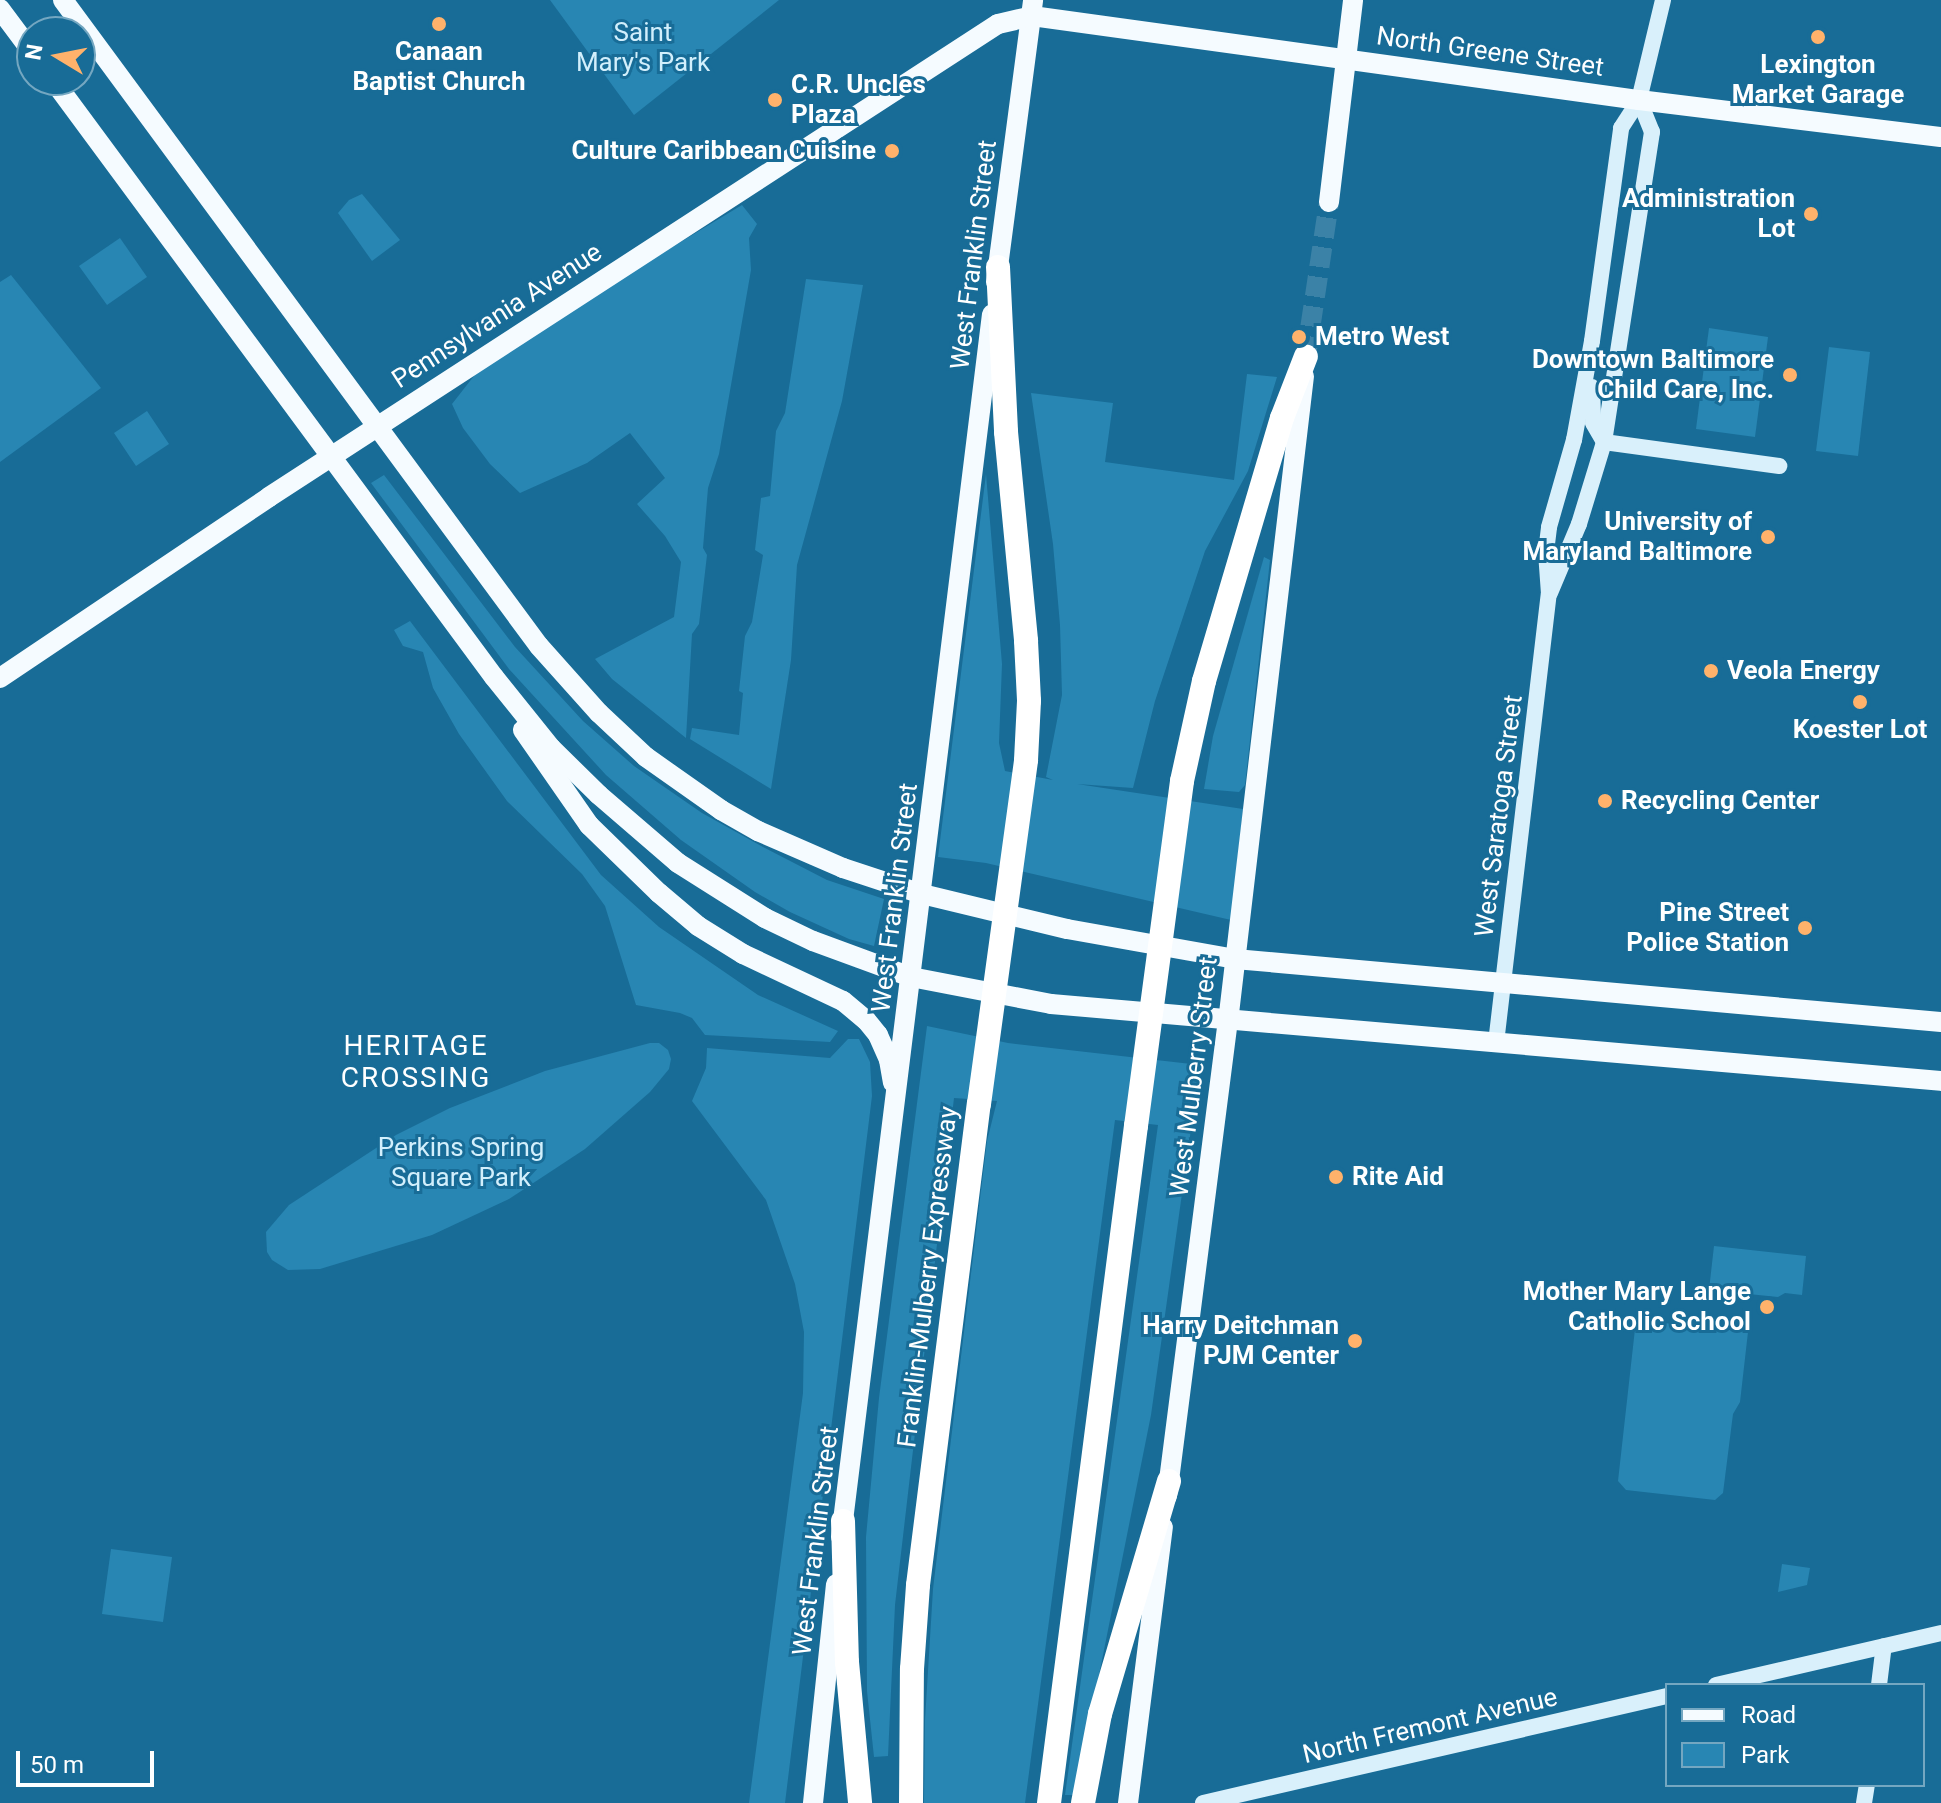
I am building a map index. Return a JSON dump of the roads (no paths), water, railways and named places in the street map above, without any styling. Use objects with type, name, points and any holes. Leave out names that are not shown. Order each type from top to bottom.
[{"type":"highway","name":"Franklin-Mulberry Expressway","points":[[911,1803],[912,1669],[918,1585],[1026,760],[1029,701],[1026,641],[1006,432],[998,267]]},
{"type":"highway","points":[[1049,1803],[1182,781],[1204,681],[1282,418],[1306,356]]},
{"type":"highway","points":[[1083,1803],[1100,1714],[1169,1481]]},
{"type":"highway","points":[[843,1521],[847,1662],[860,1803]]},
{"type":"main road","points":[[63,0],[539,646],[599,713],[646,757],[721,810],[758,831],[843,868],[922,894],[1067,929],[1235,959],[1941,1022]]},
{"type":"main road","points":[[1329,202],[1353,0]]},
{"type":"main road","name":"West Saratoga Street","points":[[1496,1043],[1549,594],[1546,552],[1549,527],[1574,440],[1592,341],[1621,128],[1639,100],[1663,0]]},
{"type":"main road","name":"Pennsylvania Avenue","points":[[0,678],[377,426],[974,37],[1032,8]]},
{"type":"main road","name":"North Greene Street","points":[[1032,8],[1639,100],[1941,137]]},
{"type":"main road","name":"West Franklin Street","points":[[813,1803],[843,1521],[1032,8]]},
{"type":"main road","points":[[0,9],[16,30]]},
{"type":"main road","points":[[65,96],[494,677],[551,748],[599,795],[678,863],[765,918],[813,941],[911,977],[1051,1004],[1228,1022],[1941,1081]]},
{"type":"main road","name":"West Saratoga Street","points":[[1549,594],[1579,524],[1604,442],[1652,132],[1639,100]]},
{"type":"main road","points":[[1592,341],[1593,423],[1604,442]]},
{"type":"main road","name":"West Mulberry Street","points":[[1128,1803],[1228,1022],[1306,356]]},
{"type":"main road","points":[[1565,470],[1604,442],[1779,466]]},
{"type":"main road","points":[[494,677],[536,751],[589,825],[659,893],[698,926],[743,954],[822,990],[866,1020],[878,1035],[889,1060],[896,1105]]},
{"type":"main road","points":[[1725,1683],[1941,1633]]},
{"type":"main road","points":[[1879,1683],[1884,1646]]},
{"type":"main road","name":"North Fremont Avenue","points":[[1203,1803],[1665,1696]]},
{"type":"tunnel","points":[[1306,356],[1329,202]]},
{"type":"place","name":"Canaan Baptist Church","points":[[439,24]]},
{"type":"place","name":"Lexington Market Garage","points":[[1818,37]]},
{"type":"place","name":"C.R. Uncles Plaza","points":[[775,100]]},
{"type":"place","name":"Culture Caribbean Cuisine","points":[[892,151]]},
{"type":"place","name":"Administration Lot","points":[[1811,214]]},
{"type":"place","name":"Metro West","points":[[1299,337]]},
{"type":"place","name":"Downtown Baltimore Child Care, Inc.","points":[[1790,375]]},
{"type":"place","name":"University of Maryland Baltimore","points":[[1768,537]]},
{"type":"place","name":"Veola Energy","points":[[1711,671]]},
{"type":"place","name":"Koester Lot","points":[[1860,702]]},
{"type":"place","name":"Recycling Center","points":[[1605,801]]},
{"type":"place","name":"Pine Street Police Station","points":[[1805,928]]},
{"type":"place","name":"Rite Aid","points":[[1336,1177]]},
{"type":"place","name":"Mother Mary Lange Catholic School","points":[[1767,1307]]},
{"type":"place","name":"Harry Deitchman PJM Center","points":[[1355,1341]]},
{"type":"district","name":"HERITAGE CROSSING","points":[[416,1062]]},
{"type":"park label","name":"Saint Mary's Park","points":[[643,48]]},
{"type":"park label","name":"Perkins Spring Square Park","points":[[461,1163]]}]
